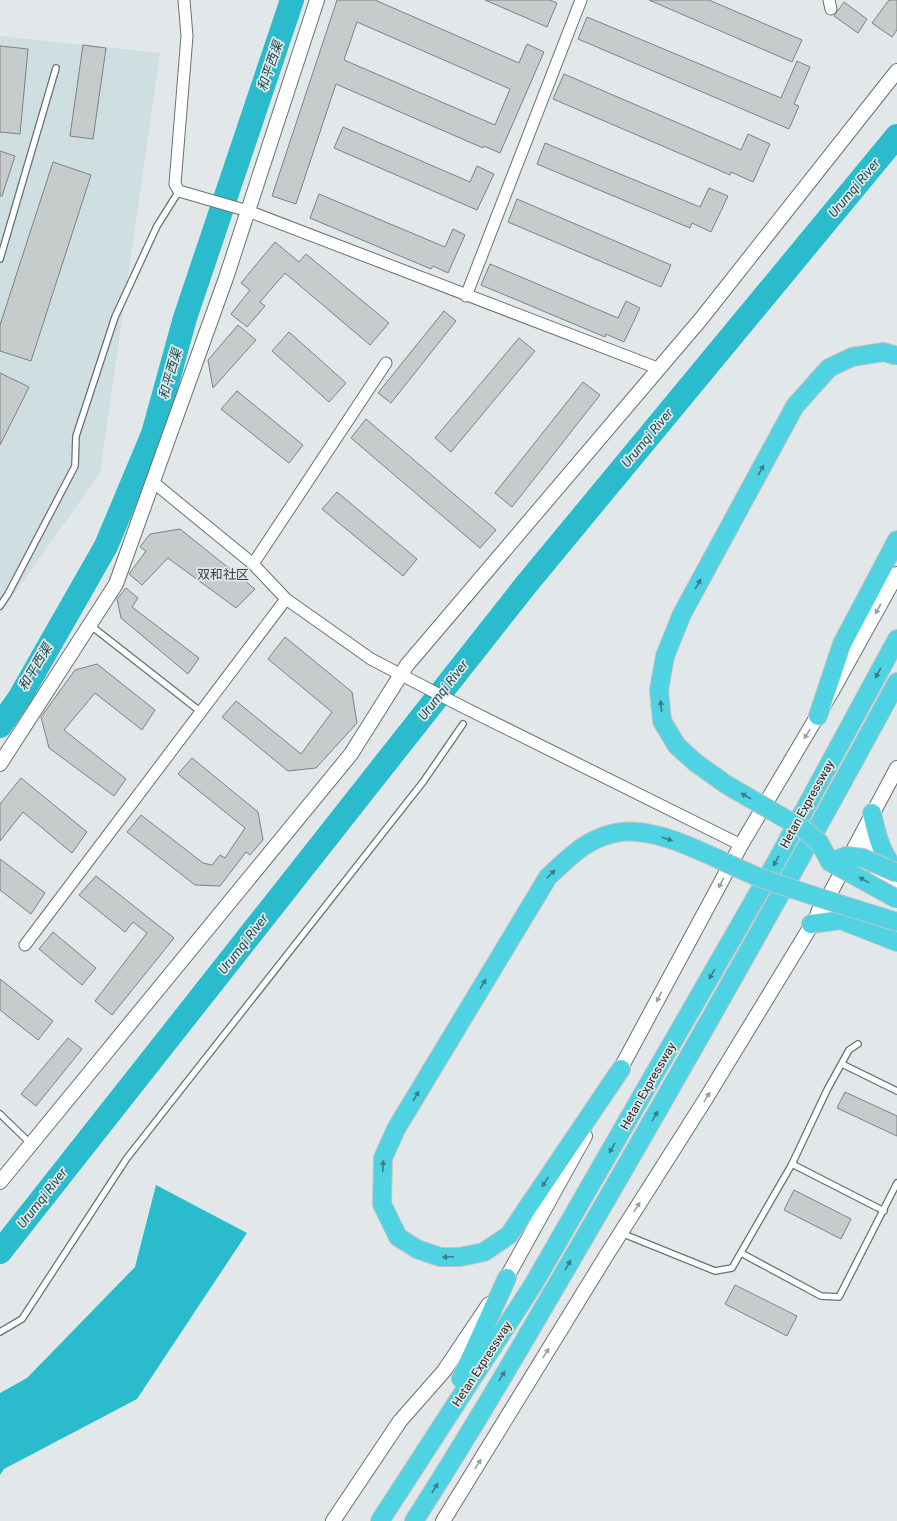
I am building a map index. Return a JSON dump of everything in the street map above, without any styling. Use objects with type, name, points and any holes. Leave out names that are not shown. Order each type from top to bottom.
[{"type":"highway","points":[[897,356],[884,352],[852,357],[829,368],[795,406],[682,614],[665,656],[659,690],[662,721],[677,746],[696,763],[727,785],[803,829],[819,842],[830,862],[897,899]]},
{"type":"highway","points":[[818,716],[842,644],[897,540]]},
{"type":"highway","name":"Hetan Expressway","points":[[380,1521],[533,1285],[775,864],[897,639]]},
{"type":"highway","name":"Hetan Expressway","points":[[414,1521],[551,1294],[652,1121],[793,873],[897,682]]},
{"type":"highway","points":[[872,812],[879,843],[887,861],[897,872]]},
{"type":"highway","points":[[621,1068],[509,1235],[484,1252],[460,1257],[440,1257],[417,1249],[398,1237],[382,1204],[383,1158],[396,1129],[548,877],[582,845],[616,832],[643,832],[672,840],[760,878],[897,922]]},
{"type":"highway","points":[[830,862],[846,856],[863,858],[897,872]]},
{"type":"highway","points":[[815,918],[841,920],[897,942]]},
{"type":"highway","points":[[440,1429],[507,1278]]},
{"type":"main road","points":[[872,812],[868,846],[876,869],[887,883],[897,891]]},
{"type":"main road","points":[[815,918],[843,911],[887,925],[897,930]]},
{"type":"street","points":[[184,0],[187,36],[175,184],[184,193],[248,211],[466,296],[660,369]]},
{"type":"street","points":[[0,764],[116,584],[248,211],[317,0]]},
{"type":"street","points":[[466,296],[580,0]]},
{"type":"street","points":[[0,1182],[351,754],[407,665],[701,320],[897,71]]},
{"type":"street","points":[[253,564],[386,363]]},
{"type":"street","points":[[153,482],[253,564],[286,599],[371,659],[401,676],[741,845]]},
{"type":"street","points":[[333,1521],[400,1421],[444,1371],[507,1278],[741,845],[818,716],[897,574]]},
{"type":"street","points":[[25,945],[286,599]]},
{"type":"street","points":[[443,1521],[705,1100],[815,918],[897,768]]},
{"type":"lane","points":[[0,259],[56,68]]},
{"type":"lane","points":[[0,606],[8,594],[75,466],[76,436],[115,317],[157,226],[184,193]]},
{"type":"lane","points":[[90,625],[201,712]]},
{"type":"lane","points":[[0,1332],[22,1319],[127,1158],[423,782],[463,724]]},
{"type":"lane","points":[[621,1233],[715,1271],[732,1268],[792,1164],[849,1050],[858,1044]]},
{"type":"lane","points":[[842,1064],[897,1091]]},
{"type":"lane","points":[[0,1114],[31,1144]]},
{"type":"lane","points":[[792,1164],[884,1211]]},
{"type":"lane","points":[[741,1253],[821,1296],[839,1297],[897,1183]]},
{"type":"shaded area","points":[[0,36],[160,53],[100,473],[0,614]]},
{"type":"water","points":[[156,1185],[247,1233],[137,1399],[4,1469],[0,1475],[0,1393],[27,1378],[135,1267]]},
{"type":"building","points":[[337,0],[375,0],[519,63],[527,44],[544,52],[500,153],[484,146],[483,148],[336,84],[296,204],[272,196]],"holes":[[[357,22],[510,89],[495,125],[344,60]]]},
{"type":"building","points":[[485,0],[550,0],[557,3],[547,27]]},
{"type":"building","points":[[649,0],[709,0],[802,40],[792,62]]},
{"type":"building","points":[[889,0],[897,0],[897,30],[892,37],[872,23]]},
{"type":"building","points":[[844,2],[867,19],[858,33],[834,16]]},
{"type":"building","points":[[587,17],[781,98],[797,61],[810,67],[794,104],[799,106],[789,129],[578,39]]},
{"type":"building","points":[[83,45],[106,48],[93,139],[70,136]]},
{"type":"building","points":[[0,46],[28,49],[20,134],[0,132]]},
{"type":"building","points":[[564,74],[741,150],[748,134],[770,144],[753,182],[731,172],[730,175],[553,99]]},
{"type":"building","points":[[343,127],[470,182],[477,166],[494,174],[477,210],[334,148]]},
{"type":"building","points":[[545,143],[700,207],[709,188],[728,196],[711,232],[692,223],[690,228],[537,164]]},
{"type":"building","points":[[0,151],[15,156],[2,196],[0,196]]},
{"type":"building","points":[[53,162],[91,175],[31,361],[0,351],[0,325]]},
{"type":"building","points":[[319,194],[445,247],[453,229],[465,235],[448,273],[433,266],[431,269],[310,218]]},
{"type":"building","points":[[517,199],[671,265],[661,287],[508,222]]},
{"type":"building","points":[[275,242],[299,262],[306,254],[389,323],[370,345],[285,273],[260,302],[265,306],[247,327],[231,314],[250,290],[241,283]]},
{"type":"building","points":[[490,264],[618,318],[626,301],[640,308],[624,342],[606,334],[605,337],[481,285]]},
{"type":"building","points":[[444,311],[456,321],[391,403],[378,393]]},
{"type":"building","points":[[238,325],[256,340],[213,388],[208,360]]},
{"type":"building","points":[[289,332],[346,383],[329,402],[272,351]]},
{"type":"building","points":[[519,338],[535,351],[451,452],[435,438]]},
{"type":"building","points":[[0,373],[29,387],[0,445]]},
{"type":"building","points":[[583,382],[600,395],[512,507],[495,493]]},
{"type":"building","points":[[237,391],[303,445],[289,463],[221,409]]},
{"type":"building","points":[[366,419],[496,530],[480,548],[351,438]]},
{"type":"building","points":[[337,492],[417,559],[403,576],[322,509]]},
{"type":"building","points":[[180,529],[255,589],[236,608],[168,558],[142,585],[129,574],[146,551],[140,547],[150,534]]},
{"type":"building","points":[[126,588],[138,598],[132,607],[199,658],[188,674],[121,618],[117,599]]},
{"type":"building","points":[[285,637],[352,692],[357,723],[316,768],[288,771],[222,717],[236,701],[301,754],[332,712],[268,659]]},
{"type":"building","points":[[97,664],[155,710],[142,730],[95,693],[64,730],[126,779],[114,796],[49,748],[41,717],[75,670]]},
{"type":"building","points":[[192,758],[258,812],[263,840],[250,855],[246,852],[220,886],[195,885],[127,832],[141,815],[203,863],[212,865],[220,855],[225,858],[245,828],[178,774]]},
{"type":"building","points":[[21,778],[87,832],[72,853],[23,812],[0,841],[0,804]]},
{"type":"building","points":[[0,859],[45,893],[31,914],[0,890]]},
{"type":"building","points":[[96,876],[174,938],[112,1015],[95,1001],[147,933],[133,922],[125,932],[79,895]]},
{"type":"building","points":[[53,932],[96,968],[82,985],[39,949]]},
{"type":"building","points":[[0,979],[53,1021],[38,1040],[0,1010]]},
{"type":"building","points":[[68,1038],[82,1049],[36,1106],[21,1094]]},
{"type":"building","points":[[845,1092],[897,1116],[897,1136],[837,1108]]},
{"type":"building","points":[[794,1190],[851,1219],[841,1239],[784,1210]]},
{"type":"building","points":[[735,1285],[797,1316],[787,1336],[725,1304]]},
{"type":"waterway","name":"和平西渠","points":[[0,726],[20,697],[106,546],[153,434],[185,318],[292,0]]},
{"type":"waterway","name":"Urumqi River","points":[[0,1252],[525,586],[897,136]]},
{"type":"district","name":"双和社区","points":[[223,574]]}]
